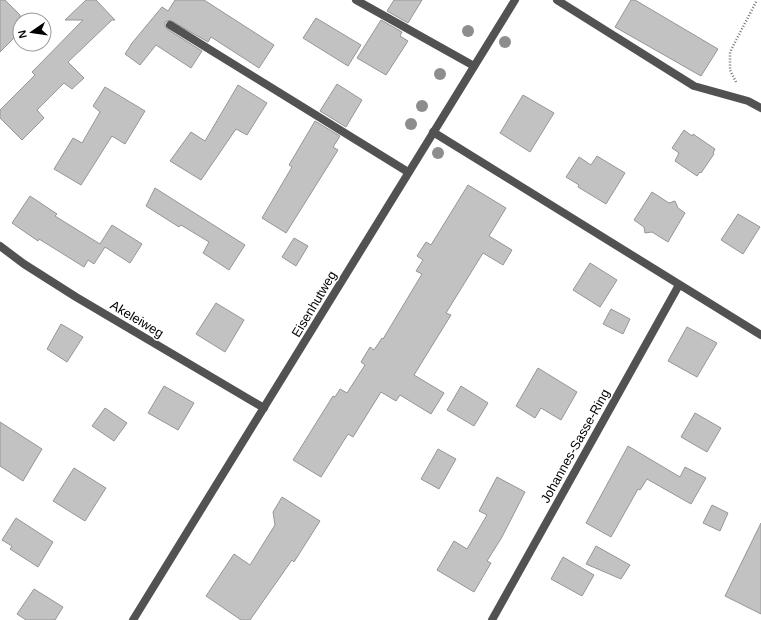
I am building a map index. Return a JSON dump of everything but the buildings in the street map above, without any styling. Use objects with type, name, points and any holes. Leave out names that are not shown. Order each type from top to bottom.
[{"type":"street","points":[[356,0],[474,66]]},
{"type":"street","name":"Eisenhutweg","points":[[133,620],[515,0]]},
{"type":"street","points":[[557,0],[694,86],[748,101],[761,108]]},
{"type":"street","points":[[170,25],[408,172]]},
{"type":"street","points":[[433,132],[761,335]]},
{"type":"street","name":"Akeleiweg","points":[[0,246],[24,264],[76,296],[264,408]]},
{"type":"street","name":"Johannes-Sasse-Ring","points":[[492,620],[679,285]]},
{"type":"path","points":[[737,98],[740,92],[730,70],[730,52],[757,0]]}]
